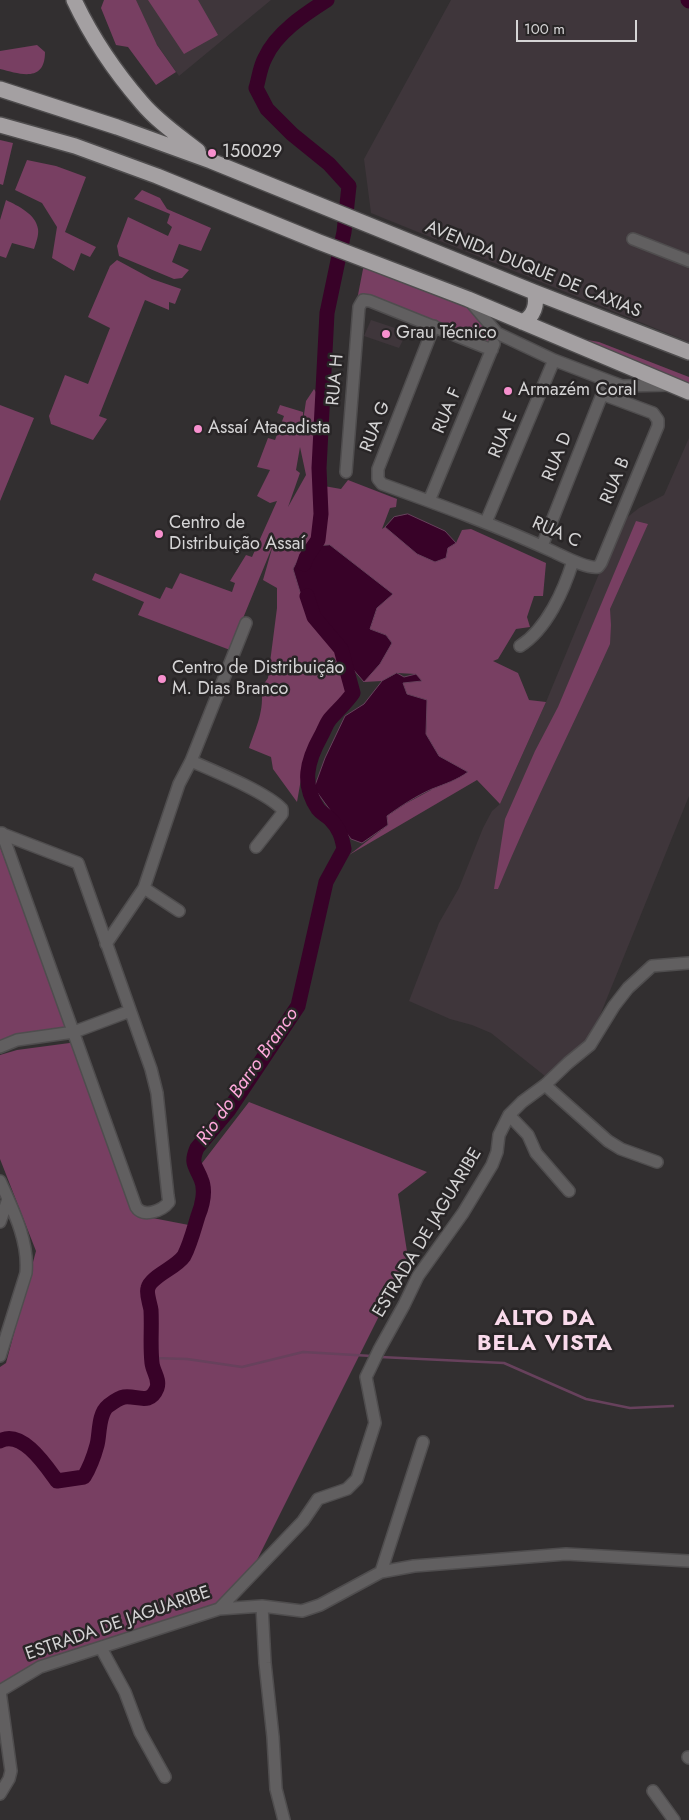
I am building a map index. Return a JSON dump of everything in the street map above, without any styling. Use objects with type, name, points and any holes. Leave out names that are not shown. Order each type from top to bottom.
[{"type":"highway","points":[[74,0],[85,22],[111,62],[143,104],[175,134],[212,161]]},
{"type":"highway","points":[[0,89],[117,126],[212,161]]},
{"type":"highway","points":[[0,125],[75,146],[157,176],[319,242],[468,299],[689,392]]},
{"type":"highway","name":"AVENIDA DUQUE DE CAXIAS","points":[[212,161],[534,292],[689,352]]},
{"type":"highway","points":[[522,322],[530,317],[534,309],[536,302],[534,292]]},
{"type":"street","points":[[633,238],[689,261]]},
{"type":"street","points":[[468,299],[497,333],[554,360],[622,386],[670,385]]},
{"type":"street","name":"RUA H","points":[[346,472],[359,306],[363,300],[370,301],[434,326]]},
{"type":"street","points":[[434,326],[492,350]]},
{"type":"street","name":"RUA G","points":[[434,326],[377,474],[378,479],[382,484],[491,524]]},
{"type":"street","name":"RUA F","points":[[429,501],[492,350],[497,333]]},
{"type":"street","name":"RUA E","points":[[491,524],[554,360]]},
{"type":"street","name":"RUA D","points":[[542,546],[607,381]]},
{"type":"street","name":"RUA B","points":[[601,564],[658,426],[658,420],[653,413],[602,394]]},
{"type":"street","name":"RUA C","points":[[491,524],[573,561],[594,568],[601,564]]},
{"type":"street","points":[[520,646],[537,630],[545,619],[561,592],[573,561]]},
{"type":"street","points":[[106,944],[144,888],[179,784],[191,761],[246,623]]},
{"type":"street","points":[[191,761],[252,790],[278,804],[282,809],[282,814],[256,847]]},
{"type":"street","points":[[1,833],[78,863],[151,1069],[157,1093],[169,1202],[157,1210],[144,1213],[136,1207],[1,833]]},
{"type":"street","points":[[144,888],[179,911]]},
{"type":"street","name":"ESTRADA DE JAGUARIBE","points":[[0,1794],[9,1779],[11,1771],[0,1691],[40,1667],[219,1609],[303,1521],[318,1499],[347,1489],[357,1479],[375,1423],[366,1378],[378,1350],[418,1276],[463,1213],[492,1165],[497,1152],[499,1136],[509,1115],[522,1102],[545,1085],[568,1062],[590,1045],[614,1006],[628,988],[652,966],[689,962]]},
{"type":"street","points":[[0,1047],[17,1040],[74,1032],[130,1011]]},
{"type":"street","points":[[545,1085],[608,1142],[621,1149],[657,1162]]},
{"type":"street","points":[[509,1115],[528,1135],[536,1153],[569,1191]]},
{"type":"street","points":[[0,1181],[25,1245],[27,1259],[26,1273],[1,1354]]},
{"type":"street","points":[[0,1222],[8,1199]]},
{"type":"street","points":[[381,1572],[423,1442]]},
{"type":"street","points":[[219,1609],[262,1606],[302,1610],[320,1605],[381,1572],[414,1566],[566,1554],[689,1561]]},
{"type":"street","points":[[262,1606],[265,1663],[274,1737],[276,1789],[284,1820]]},
{"type":"street","points":[[101,1648],[124,1692],[140,1732],[165,1777]]},
{"type":"street","points":[[654,1791],[674,1820]]},
{"type":"shaded area","points":[[104,0],[136,0],[157,45],[176,72],[156,85],[128,47],[116,45],[101,8]]},
{"type":"shaded area","points":[[126,0],[271,0],[179,76]]},
{"type":"shaded area","points":[[148,0],[198,0],[218,35],[184,54]]},
{"type":"shaded area","points":[[451,0],[689,0],[689,342],[371,213],[364,159]]},
{"type":"shaded area","points":[[37,45],[45,52],[44,62],[36,72],[23,74],[0,69],[0,51]]},
{"type":"shaded area","points":[[0,140],[13,143],[3,185],[0,184]]},
{"type":"shaded area","points":[[27,160],[56,166],[86,177],[65,232],[96,247],[90,257],[81,253],[74,271],[52,258],[57,227],[42,203],[15,190]]},
{"type":"shaded area","points":[[142,190],[160,198],[167,209],[211,228],[201,251],[179,244],[172,262],[189,270],[182,278],[174,279],[119,256],[117,246],[128,217],[168,236],[172,227],[167,223],[170,214],[134,199]]},
{"type":"shaded area","points":[[6,200],[30,215],[37,224],[38,231],[34,249],[12,243],[6,258],[0,256],[0,220]]},
{"type":"shaded area","points":[[117,260],[152,279],[181,289],[175,304],[169,302],[169,310],[145,300],[99,416],[107,419],[93,440],[51,424],[49,416],[65,375],[88,384],[110,328],[88,317],[110,266]]},
{"type":"shaded area","points":[[364,264],[467,305],[497,334],[490,354],[357,300]]},
{"type":"shaded area","name":"Grau Técnico","points":[[371,320],[407,332],[399,348],[364,336]]},
{"type":"shaded area","points":[[560,335],[599,342],[689,377],[689,389]]},
{"type":"shaded area","points":[[314,389],[319,397],[314,534],[304,547],[300,592],[341,656],[351,687],[318,726],[305,756],[297,802],[273,769],[271,757],[249,748],[261,711],[261,688],[268,678],[277,608],[277,588],[263,580],[273,545],[230,650],[138,615],[144,602],[92,580],[95,573],[160,599],[166,587],[172,589],[180,573],[232,592],[235,583],[230,581],[246,555],[252,557],[277,501],[270,503],[257,496],[270,470],[257,467],[268,438],[275,440],[284,416],[277,413],[280,405],[303,412],[303,421],[306,401]],"holes":[[[300,447],[306,475],[288,507],[300,473],[296,470]]]},
{"type":"shaded area","points":[[0,405],[34,418],[0,501]]},
{"type":"shaded area","points":[[689,438],[689,796],[590,1040],[545,1076],[491,1033],[450,1019],[409,1001],[439,923],[459,888],[483,828],[492,811],[500,804],[546,702],[620,523],[639,508],[664,495]]},
{"type":"shaded area","points":[[348,480],[397,499],[396,507],[390,508],[382,529],[385,527],[395,534],[448,548],[456,543],[462,530],[471,529],[546,563],[543,596],[534,596],[527,617],[530,627],[516,629],[498,659],[493,661],[518,673],[529,700],[546,702],[500,804],[477,780],[349,855],[388,825],[387,816],[431,790],[439,756],[426,734],[427,700],[407,694],[403,683],[421,681],[416,674],[397,673],[382,681],[364,682],[392,643],[386,635],[370,629],[377,608],[392,594],[330,545],[315,545],[318,540],[324,486],[341,489]]},
{"type":"shaded area","points":[[408,514],[445,531],[456,543],[448,548],[446,558],[435,562],[417,554],[385,527],[394,517]]},
{"type":"shaded area","points":[[636,521],[648,524],[610,609],[610,644],[498,889],[494,889],[505,819],[535,751],[558,707]]},
{"type":"shaded area","points":[[330,545],[393,594],[377,608],[370,629],[386,635],[392,643],[380,664],[364,682],[333,646],[300,592],[293,569],[304,547]]},
{"type":"shaded area","points":[[397,673],[404,677],[416,674],[422,681],[403,683],[407,694],[427,700],[426,734],[439,756],[468,772],[455,780],[420,795],[387,816],[388,825],[362,843],[351,839],[314,788],[325,758],[345,716],[364,704],[382,681]]},
{"type":"shaded area","points":[[0,847],[68,1028],[0,1046]]},
{"type":"shaded area","points":[[77,1042],[137,1215],[194,1226],[199,1167],[249,1102],[427,1172],[398,1194],[408,1258],[255,1564],[221,1603],[0,1687],[0,1367],[6,1363],[36,1251],[0,1159],[0,1055],[17,1050]]},
{"type":"waterway","name":"Rio do Barro Branco","points":[[304,564],[318,540],[321,514],[319,468],[327,313],[344,232],[349,186],[329,164],[292,134],[267,109],[256,88],[263,61],[276,40],[301,18],[327,0]]},
{"type":"waterway","name":"Rio do Barro Branco","points":[[0,1441],[8,1439],[17,1440],[25,1444],[40,1459],[57,1481],[84,1477],[96,1449],[102,1414],[108,1406],[122,1398],[147,1398],[151,1397],[154,1393],[158,1382],[152,1363],[151,1310],[148,1288],[154,1280],[184,1256],[190,1242],[203,1198],[202,1183],[194,1165],[195,1153],[197,1148],[228,1111],[298,1006],[326,882],[344,849],[338,829],[319,810],[309,791],[309,763],[329,721],[353,693],[341,649],[314,617],[307,596]]},
{"type":"waterway","points":[[152,1358],[187,1359],[242,1367],[303,1352],[372,1356]]},
{"type":"waterway","points":[[380,1357],[504,1363],[586,1399],[630,1408],[673,1406]]},
{"type":"place","name":"150029","points":[[212,153]]},
{"type":"place","name":"Grau Técnico","points":[[386,334]]},
{"type":"place","name":"Armazém Coral","points":[[508,391]]},
{"type":"place","name":"Assaí Atacadista","points":[[198,429]]},
{"type":"place","name":"Centro de Distribuição Assaí","points":[[159,534]]},
{"type":"place","name":"Centro de Distribuição M. Dias Branco","points":[[162,679]]},
{"type":"district","name":"ALTO DA BELA VISTA","points":[[545,1332]]}]
